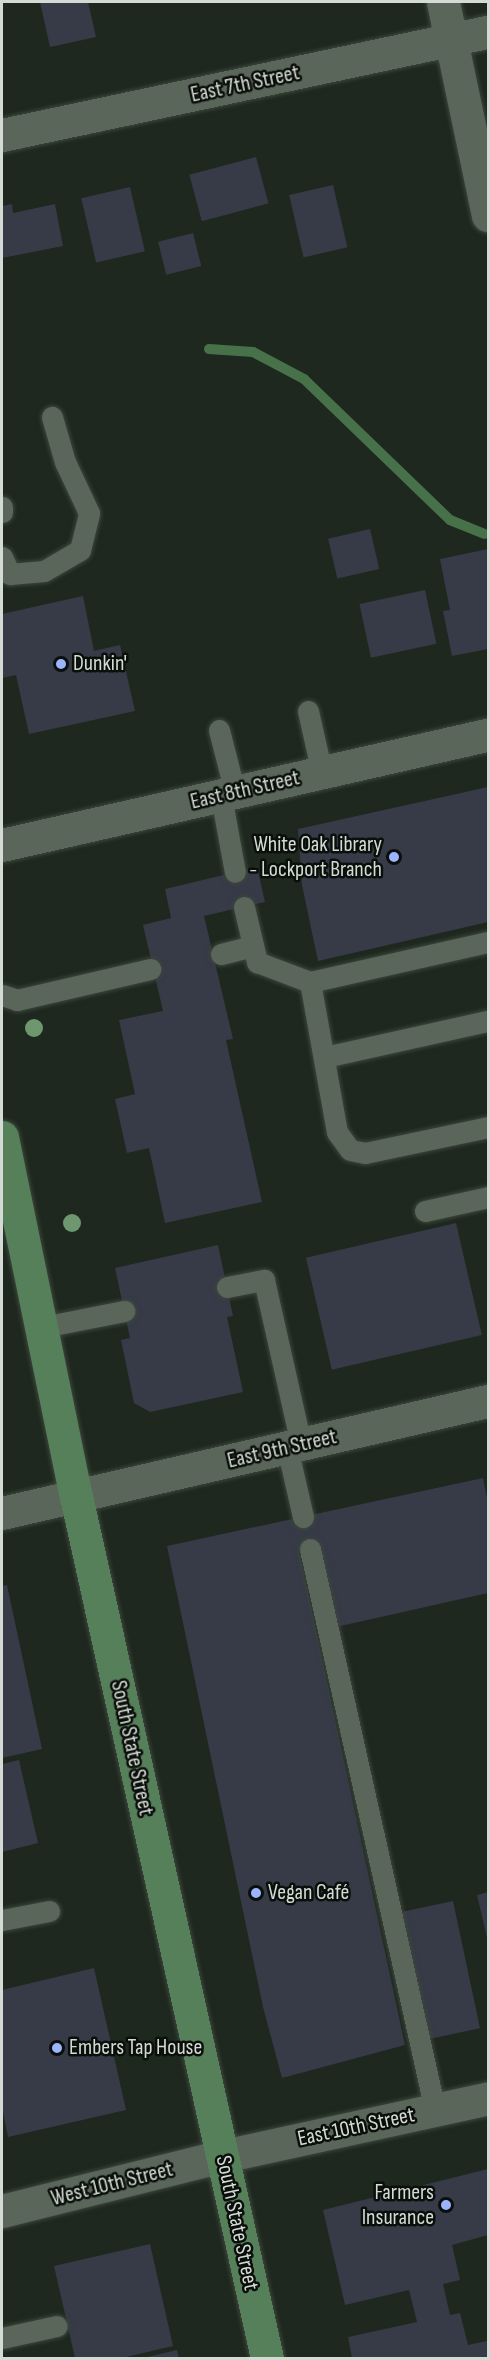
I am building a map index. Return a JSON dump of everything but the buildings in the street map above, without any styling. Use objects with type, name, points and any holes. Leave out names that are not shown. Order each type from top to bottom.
[{"type":"main road","name":"South State Street","points":[[2,1137],[76,1496],[267,2358]]},
{"type":"street","points":[[443,2],[489,215]]},
{"type":"street","name":"East 7th Street","points":[[2,135],[489,32]]},
{"type":"street","name":"East 8th Street","points":[[2,845],[489,735]]},
{"type":"street","name":"East 9th Street","points":[[2,1513],[488,1404]]},
{"type":"street","name":"East 10th Street","points":[[223,2157],[489,2098]]},
{"type":"street","name":"West 10th Street","points":[[2,2211],[223,2157]]},
{"type":"lane","points":[[2,557],[10,574],[33,572],[44,571],[80,550],[89,513],[65,462],[52,417]]},
{"type":"lane","points":[[2,507],[2,512]]},
{"type":"lane","points":[[308,711],[322,773]]},
{"type":"lane","points":[[219,730],[236,872]]},
{"type":"lane","points":[[244,907],[257,962],[310,982],[489,942]]},
{"type":"lane","points":[[221,954],[253,946]]},
{"type":"lane","points":[[2,995],[17,1000],[150,969]]},
{"type":"lane","points":[[310,982],[337,1132],[350,1150],[365,1153],[489,1127]]},
{"type":"lane","points":[[325,1057],[489,1021]]},
{"type":"lane","points":[[424,1211],[489,1197]]},
{"type":"lane","points":[[227,1287],[264,1280],[294,1446],[303,1516]]},
{"type":"lane","points":[[43,1327],[124,1311]]},
{"type":"lane","points":[[310,1549],[435,2110]]},
{"type":"lane","points":[[2,1920],[49,1911]]},
{"type":"lane","points":[[2,2338],[57,2326]]},
{"type":"waterway","points":[[209,349],[253,352],[304,379],[450,520],[484,534]]},
{"type":"place","name":"Dunkin'","points":[[61,664]]},
{"type":"place","name":"White Oak Library - Lockport Branch","points":[[394,857]]},
{"type":"place","name":"Vegan Café","points":[[256,1893]]},
{"type":"place","name":"Embers Tap House","points":[[57,2048]]},
{"type":"place","name":"Farmers Insurance","points":[[446,2205]]}]
